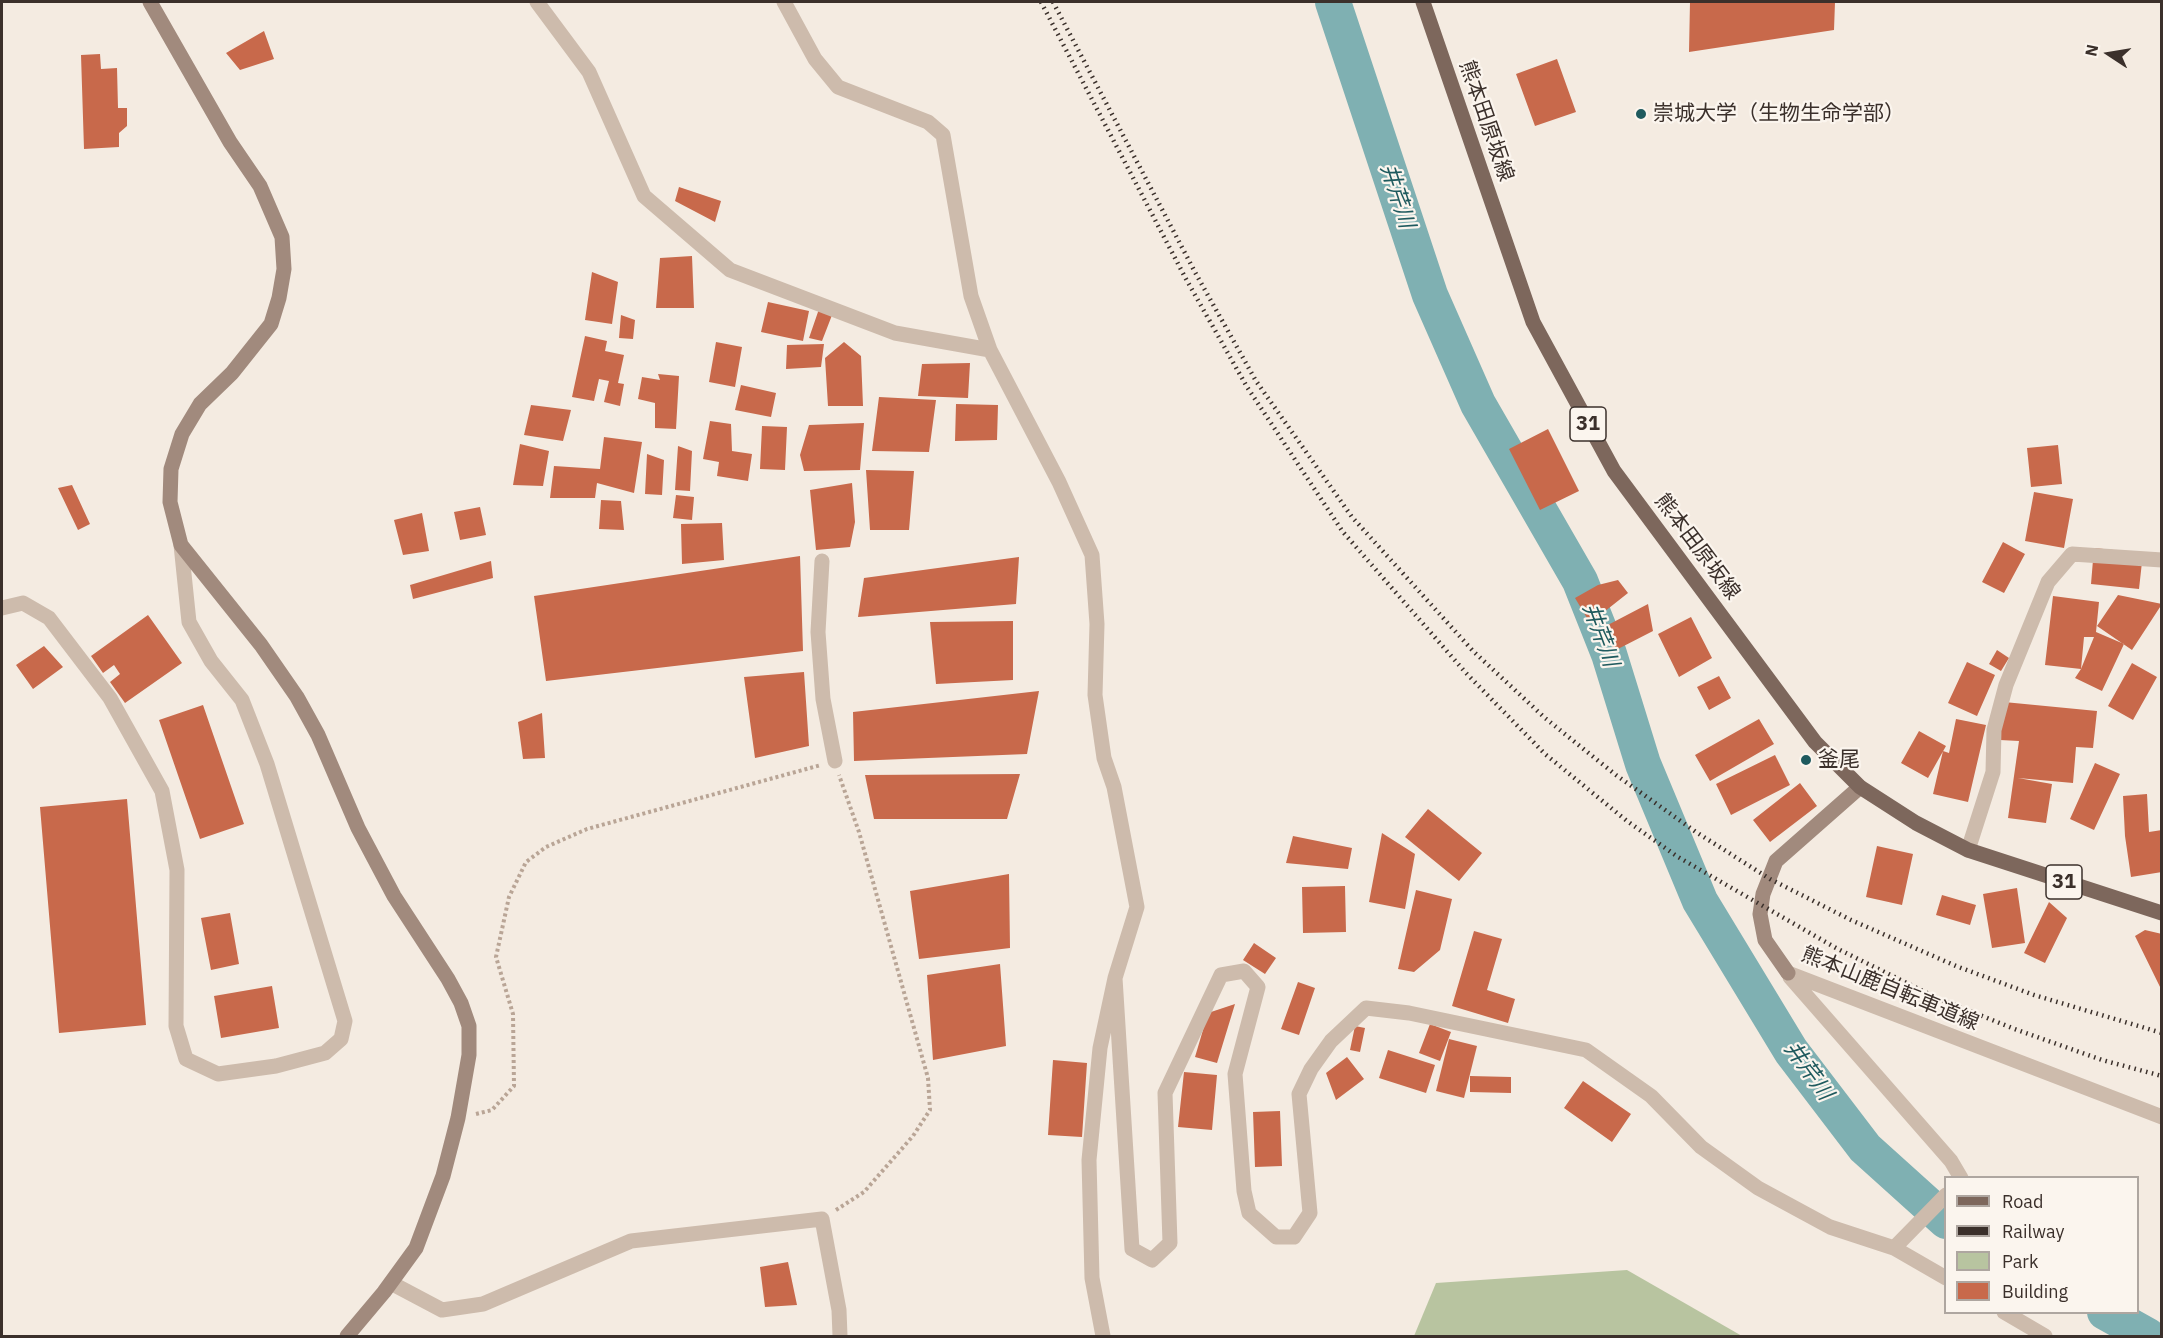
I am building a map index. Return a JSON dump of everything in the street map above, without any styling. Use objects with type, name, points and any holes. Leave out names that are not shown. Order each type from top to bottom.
[{"type":"main road","name":"熊本田原坂線","points":[[1423,2],[1533,322],[1614,471],[1815,741],[1860,787],[1916,823],[1968,850],[2162,913]]},
{"type":"street","points":[[2,608],[23,603],[49,618],[110,698],[162,791],[177,870],[176,1026],[186,1059],[218,1074],[276,1066],[325,1053],[341,1039],[345,1021],[267,764],[242,700],[211,661],[189,622],[181,545],[170,502],[171,469],[182,434],[200,404],[232,373],[271,324],[279,298],[284,269],[283,248],[274,216],[260,186],[230,142],[150,2]]},
{"type":"street","points":[[537,2],[589,72],[645,196],[730,270],[895,333],[990,350]]},
{"type":"street","points":[[784,2],[815,59],[838,87],[928,122],[943,135],[971,296],[990,350],[1059,482],[1092,555],[1097,624],[1095,695],[1104,758],[1114,787],[1137,907],[1115,978],[1100,1048],[1089,1160],[1092,1278],[1103,1336]]},
{"type":"street","points":[[181,545],[261,645],[297,697],[318,735],[358,828],[394,896],[460,1003],[469,1026],[469,1055],[458,1118],[443,1176],[416,1248],[391,1283],[347,1336]]},
{"type":"street","points":[[1968,850],[1993,772],[1994,730],[2006,685],[2048,582],[2072,554],[2162,560]]},
{"type":"street","points":[[822,561],[818,632],[823,699],[835,761]]},
{"type":"street","name":"熊本山鹿自転車道線","points":[[1860,787],[1776,861],[1763,894],[1760,914],[1764,940],[1788,973],[2162,1117]]},
{"type":"street","points":[[1115,978],[1132,1250],[1152,1260],[1170,1243],[1165,1093],[1221,975],[1244,971],[1258,987],[1235,1074],[1244,1191],[1249,1213],[1276,1237],[1294,1237],[1310,1213],[1299,1094],[1311,1069],[1331,1041],[1366,1008],[1409,1014],[1586,1050],[1651,1095],[1701,1148],[1758,1188],[1830,1227],[1894,1248],[1944,1277]]},
{"type":"street","points":[[1788,973],[1951,1161],[1960,1176]]},
{"type":"street","points":[[1894,1248],[1944,1197]]},
{"type":"street","points":[[391,1283],[442,1310],[483,1304],[631,1241],[822,1219],[839,1310],[840,1336]]},
{"type":"street","points":[[2007,1314],[2045,1336]]},
{"type":"path","points":[[458,1118],[492,1110],[514,1086],[513,1014],[496,957],[509,897],[526,862],[546,847],[587,829],[835,761],[859,832],[928,1078],[930,1110],[913,1136],[864,1192],[822,1219]]},
{"type":"green space","points":[[1627,1270],[1742,1336],[1414,1336],[1436,1283]]},
{"type":"building","points":[[1690,2],[1835,2],[1834,30],[1689,52]]},
{"type":"building","points":[[264,31],[274,59],[240,70],[226,53]]},
{"type":"building","points":[[100,54],[101,69],[117,68],[118,108],[127,108],[127,126],[119,133],[119,147],[84,149],[81,55]]},
{"type":"building","points":[[1557,59],[1576,112],[1535,126],[1516,74]]},
{"type":"building","points":[[679,187],[721,201],[715,222],[675,201]]},
{"type":"building","points":[[692,256],[694,308],[656,308],[660,258]]},
{"type":"building","points":[[592,272],[618,282],[612,324],[585,320]]},
{"type":"building","points":[[768,302],[809,311],[803,341],[761,332]]},
{"type":"building","points":[[819,309],[834,310],[822,341],[809,338]]},
{"type":"building","points":[[621,315],[635,320],[633,339],[619,338]]},
{"type":"building","points":[[585,336],[607,341],[605,351],[624,355],[618,383],[624,384],[620,406],[604,402],[609,381],[599,379],[594,401],[572,397]]},
{"type":"building","points":[[716,342],[742,347],[735,387],[709,382]]},
{"type":"building","points":[[844,342],[861,356],[863,406],[828,406],[825,358]]},
{"type":"building","points":[[824,344],[821,367],[786,369],[787,345]]},
{"type":"building","points":[[970,363],[968,398],[918,396],[922,364]]},
{"type":"building","points":[[658,374],[679,376],[676,429],[655,428],[655,403],[638,399],[642,377],[660,380]]},
{"type":"building","points":[[741,385],[776,393],[771,417],[735,410]]},
{"type":"building","points":[[879,397],[936,400],[929,452],[872,451]]},
{"type":"building","points":[[956,404],[998,405],[997,440],[955,441]]},
{"type":"building","points":[[531,405],[571,410],[563,441],[524,435]]},
{"type":"building","points":[[710,421],[731,424],[732,451],[752,454],[748,481],[717,476],[719,462],[703,459]]},
{"type":"building","points":[[864,423],[860,470],[804,471],[800,455],[809,425]]},
{"type":"building","points":[[762,426],[787,427],[785,470],[760,469]]},
{"type":"building","points":[[1548,429],[1579,491],[1540,510],[1509,449]]},
{"type":"building","points":[[604,437],[642,442],[634,493],[597,483],[595,498],[550,498],[554,466],[600,469]]},
{"type":"building","points":[[520,444],[549,451],[543,486],[513,485]]},
{"type":"building","points":[[2058,445],[2062,484],[2031,487],[2027,448]]},
{"type":"building","points":[[678,446],[692,451],[690,491],[675,490]]},
{"type":"building","points":[[647,454],[664,460],[662,495],[645,494]]},
{"type":"building","points":[[866,470],[914,471],[909,530],[870,530]]},
{"type":"building","points":[[852,483],[855,522],[850,547],[816,550],[810,490]]},
{"type":"building","points":[[72,485],[90,524],[78,530],[58,488]]},
{"type":"building","points":[[2034,492],[2073,499],[2064,548],[2025,541]]},
{"type":"building","points":[[676,495],[694,497],[692,520],[673,518]]},
{"type":"building","points":[[601,500],[621,501],[624,530],[599,529]]},
{"type":"building","points":[[480,507],[486,535],[460,540],[454,512]]},
{"type":"building","points":[[422,513],[429,551],[403,555],[394,520]]},
{"type":"building","points":[[722,523],[724,560],[682,564],[681,524]]},
{"type":"building","points":[[2003,542],[2025,554],[2004,593],[1982,582]]},
{"type":"building","points":[[2094,548],[2143,553],[2139,589],[2091,584]]},
{"type":"building","points":[[800,556],[803,651],[546,681],[534,596]]},
{"type":"building","points":[[1019,557],[1016,604],[858,617],[864,578]]},
{"type":"building","points":[[491,561],[493,578],[413,599],[410,585]]},
{"type":"building","points":[[1618,580],[1628,593],[1590,623],[1575,598],[1598,585]]},
{"type":"building","points":[[2118,595],[2162,604],[2132,650],[2097,626]]},
{"type":"building","points":[[2053,596],[2099,602],[2096,632],[2124,644],[2102,691],[2075,678],[2081,669],[2045,665]],"holes":[[[2084,637],[2094,637],[2081,669]]]},
{"type":"building","points":[[1648,604],[1653,631],[1614,651],[1604,627]]},
{"type":"building","points":[[148,615],[182,663],[125,703],[110,682],[120,674],[114,665],[103,673],[91,656]]},
{"type":"building","points":[[1691,617],[1712,658],[1679,677],[1658,634]]},
{"type":"building","points":[[1013,621],[1013,680],[936,684],[930,622]]},
{"type":"building","points":[[44,646],[63,667],[33,689],[16,665]]},
{"type":"building","points":[[1997,650],[2009,658],[2001,671],[1989,664]]},
{"type":"building","points":[[1967,662],[1995,675],[1977,716],[1948,703]]},
{"type":"building","points":[[2132,663],[2157,677],[2133,720],[2108,706]]},
{"type":"building","points":[[804,672],[809,746],[755,758],[744,677]]},
{"type":"building","points":[[1719,676],[1731,698],[1709,710],[1697,687]]},
{"type":"building","points":[[1039,691],[1027,754],[854,761],[853,712]]},
{"type":"building","points":[[2004,702],[2097,711],[2093,748],[2076,747],[2073,783],[2018,778],[2052,784],[2046,823],[2008,818],[2019,741],[2000,740]]},
{"type":"building","points":[[203,705],[244,824],[200,839],[159,720]]},
{"type":"building","points":[[542,713],[545,758],[523,759],[518,722]]},
{"type":"building","points":[[1759,719],[1774,744],[1710,781],[1695,755]]},
{"type":"building","points":[[1956,719],[1986,725],[1968,802],[1933,794],[1943,751],[1949,753]]},
{"type":"building","points":[[1919,731],[1946,746],[1928,778],[1901,763]]},
{"type":"building","points":[[1775,755],[1790,785],[1731,815],[1716,784]]},
{"type":"building","points":[[2095,763],[2120,774],[2094,830],[2070,819]]},
{"type":"building","points":[[1020,774],[1007,819],[874,819],[865,775]]},
{"type":"building","points":[[1800,783],[1817,806],[1770,842],[1753,820]]},
{"type":"building","points":[[2147,794],[2149,832],[2162,830],[2162,872],[2131,877],[2125,836],[2123,796]]},
{"type":"building","points":[[127,799],[146,1025],[59,1033],[40,807]]},
{"type":"building","points":[[1428,809],[1482,853],[1459,881],[1405,837]]},
{"type":"building","points":[[1382,833],[1415,854],[1405,909],[1369,902]]},
{"type":"building","points":[[1293,836],[1352,848],[1348,869],[1286,863]]},
{"type":"building","points":[[1877,846],[1913,854],[1902,905],[1866,897]]},
{"type":"building","points":[[1009,874],[1010,948],[919,959],[910,891]]},
{"type":"building","points":[[1345,886],[1346,932],[1303,933],[1302,887]]},
{"type":"building","points":[[2017,888],[2025,943],[1992,948],[1983,894]]},
{"type":"building","points":[[1416,890],[1452,899],[1440,950],[1414,972],[1398,969]]},
{"type":"building","points":[[1942,895],[1976,905],[1970,925],[1936,915]]},
{"type":"building","points":[[2049,902],[2067,918],[2045,963],[2024,953]]},
{"type":"building","points":[[230,913],[239,964],[211,970],[201,918]]},
{"type":"building","points":[[2145,930],[2162,934],[2162,991],[2135,936]]},
{"type":"building","points":[[1474,931],[1502,939],[1487,990],[1515,999],[1508,1023],[1452,1006]]},
{"type":"building","points":[[1254,943],[1276,958],[1265,974],[1243,960]]},
{"type":"building","points":[[1000,964],[1006,1046],[933,1060],[927,975]]},
{"type":"building","points":[[1298,982],[1315,988],[1299,1035],[1281,1029]]},
{"type":"building","points":[[272,986],[279,1028],[221,1038],[214,996]]},
{"type":"building","points":[[1235,1004],[1217,1063],[1195,1057],[1208,1013]]},
{"type":"building","points":[[1430,1024],[1451,1032],[1440,1061],[1419,1053]]},
{"type":"building","points":[[1355,1026],[1365,1028],[1360,1052],[1350,1050]]},
{"type":"building","points":[[1449,1039],[1477,1046],[1464,1098],[1436,1091]]},
{"type":"building","points":[[1388,1050],[1435,1065],[1426,1093],[1379,1078]]},
{"type":"building","points":[[1347,1057],[1364,1079],[1336,1100],[1326,1073]]},
{"type":"building","points":[[1053,1060],[1087,1063],[1082,1137],[1048,1135]]},
{"type":"building","points":[[1184,1072],[1217,1075],[1212,1130],[1178,1127]]},
{"type":"building","points":[[1470,1076],[1511,1077],[1511,1093],[1470,1092]]},
{"type":"building","points":[[1583,1081],[1631,1114],[1612,1142],[1564,1108]]},
{"type":"building","points":[[1280,1111],[1282,1166],[1255,1167],[1253,1112]]},
{"type":"building","points":[[788,1262],[797,1305],[765,1307],[760,1267]]},
{"type":"waterway","name":"井芹川","points":[[1333,2],[1430,295],[1478,404],[1580,581],[1609,654],[1643,764],[1700,901],[1791,1051],[1865,1148],[1944,1219]]},
{"type":"waterway","name":"井芹川","points":[[2109,1314],[2148,1336]]},
{"type":"railway","points":[[1041,2],[1186,279],[1247,387],[1343,532],[1466,673],[1545,754],[1627,821],[1678,857],[1836,948],[1935,997],[2012,1028],[2102,1060],[2162,1076]]},
{"type":"railway","points":[[1053,2],[1196,274],[1256,381],[1352,517],[1473,651],[1545,718],[1616,775],[1696,832],[1770,879],[1851,920],[1956,966],[2034,995],[2162,1033]]},
{"type":"place","name":"崇城大学（生物生命学部）","points":[[1641,114]]},
{"type":"place","name":"釜尾","points":[[1806,760]]}]
